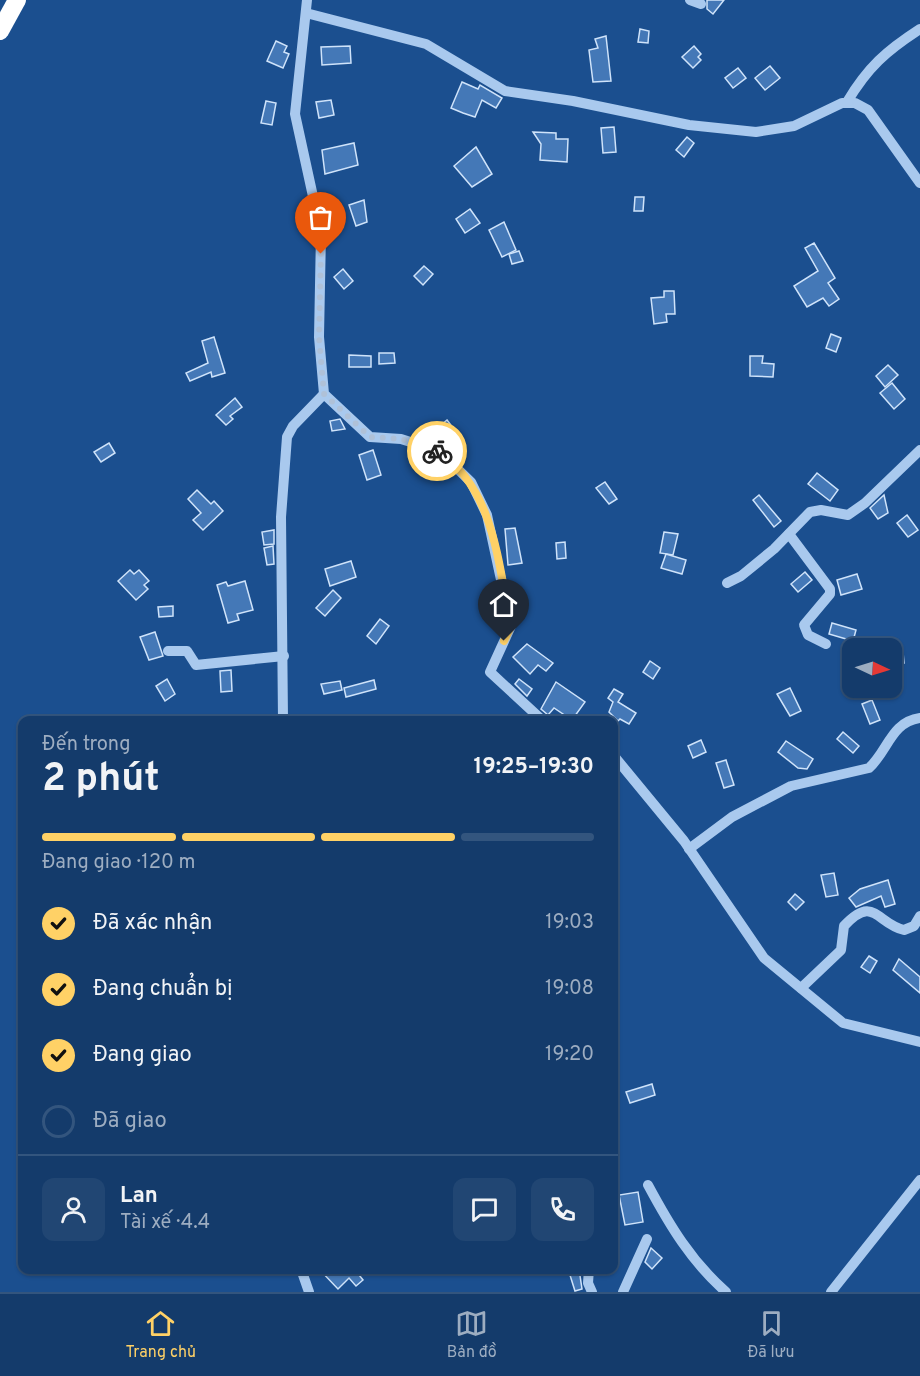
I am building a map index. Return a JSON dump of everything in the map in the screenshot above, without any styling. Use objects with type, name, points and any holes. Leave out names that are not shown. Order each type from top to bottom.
[{"type":"highway","points":[[0,30],[17,0]]},
{"type":"street","points":[[307,0],[295,114],[321,233],[319,337],[324,394],[370,437],[401,439],[439,451],[471,482],[487,515],[511,626],[490,672],[538,716]]},
{"type":"street","points":[[690,0],[701,4]]},
{"type":"street","points":[[306,13],[418,41],[505,91],[573,101],[689,125],[745,132],[782,129],[847,102],[870,68],[889,50],[920,29]]},
{"type":"street","points":[[847,102],[868,110],[897,146],[920,183]]},
{"type":"street","points":[[283,716],[281,517],[287,437],[293,426],[324,394]]},
{"type":"street","points":[[727,584],[754,566],[815,510],[848,515],[873,496],[920,450]]},
{"type":"street","points":[[789,534],[830,590],[830,594],[804,625],[808,635],[826,644]]},
{"type":"street","points":[[168,651],[187,651],[196,665],[284,656]]},
{"type":"street","points":[[689,849],[732,817],[791,786],[869,768],[895,731],[907,721],[920,718]]},
{"type":"street","points":[[618,761],[689,849],[764,958],[843,1023],[920,1042]]},
{"type":"street","points":[[801,988],[841,950],[844,926],[862,912],[875,911],[904,930],[914,926],[920,916]]},
{"type":"street","points":[[831,1292],[920,1180]]},
{"type":"street","points":[[648,1185],[688,1252],[703,1272],[726,1292]]},
{"type":"street","points":[[623,1292],[647,1239]]},
{"type":"street","points":[[303,1274],[309,1292]]},
{"type":"street","points":[[589,1274],[588,1282],[592,1292]]},
{"type":"building","points":[[707,0],[724,0],[713,14],[707,9]]},
{"type":"building","points":[[640,29],[649,31],[648,43],[638,42]]},
{"type":"building","points":[[606,36],[611,81],[593,82],[589,50],[598,48],[595,39]]},
{"type":"building","points":[[276,41],[287,46],[284,52],[289,54],[283,68],[267,61]]},
{"type":"building","points":[[350,46],[351,63],[322,65],[321,47]]},
{"type":"building","points":[[694,46],[701,54],[698,57],[701,60],[693,68],[682,57]]},
{"type":"building","points":[[770,66],[780,78],[765,90],[755,78]]},
{"type":"building","points":[[738,68],[746,78],[733,88],[725,78]]},
{"type":"building","points":[[462,82],[478,89],[480,85],[502,98],[496,108],[482,100],[475,117],[463,113],[451,108]]},
{"type":"building","points":[[331,100],[334,115],[319,118],[316,102]]},
{"type":"building","points":[[266,101],[276,103],[272,125],[261,123]]},
{"type":"building","points":[[614,127],[616,152],[603,153],[601,128]]},
{"type":"building","points":[[533,132],[556,133],[556,139],[568,139],[567,162],[540,160],[541,144]]},
{"type":"building","points":[[687,137],[694,143],[684,157],[676,150]]},
{"type":"building","points":[[354,143],[358,165],[325,174],[322,150]]},
{"type":"building","points":[[476,147],[492,174],[472,187],[454,166]]},
{"type":"building","points":[[635,197],[644,197],[643,211],[634,211]]},
{"type":"building","points":[[364,200],[367,222],[356,226],[349,205]]},
{"type":"building","points":[[470,209],[480,223],[465,233],[456,219]]},
{"type":"building","points":[[504,222],[516,250],[502,257],[489,230]]},
{"type":"building","points":[[814,243],[835,278],[828,283],[839,299],[829,306],[823,298],[807,307],[794,286],[818,271],[805,248]]},
{"type":"building","points":[[519,251],[523,261],[512,264],[509,254]]},
{"type":"building","points":[[424,266],[433,274],[423,285],[414,276]]},
{"type":"building","points":[[343,269],[353,281],[344,289],[334,277]]},
{"type":"building","points":[[664,291],[674,291],[675,314],[666,314],[667,322],[654,324],[651,298],[664,297]]},
{"type":"building","points":[[831,334],[841,338],[836,352],[826,348]]},
{"type":"building","points":[[214,337],[225,373],[212,377],[211,372],[190,381],[186,373],[208,363],[202,341]]},
{"type":"building","points":[[379,353],[394,353],[395,363],[379,364]]},
{"type":"building","points":[[349,355],[371,356],[371,367],[349,367]]},
{"type":"building","points":[[750,356],[763,356],[762,363],[774,364],[773,377],[750,376]]},
{"type":"building","points":[[888,365],[898,375],[885,387],[876,376]]},
{"type":"building","points":[[892,383],[905,399],[894,409],[880,393]]},
{"type":"building","points":[[235,398],[242,407],[230,416],[233,419],[226,425],[216,415]]},
{"type":"building","points":[[340,419],[345,429],[332,431],[330,421]]},
{"type":"building","points":[[447,420],[454,429],[443,437],[436,429]]},
{"type":"building","points":[[109,443],[115,453],[101,462],[94,452]]},
{"type":"building","points":[[373,450],[381,475],[367,480],[359,455]]},
{"type":"building","points":[[817,473],[838,490],[830,501],[808,484]]},
{"type":"building","points":[[605,482],[617,499],[609,504],[596,488]]},
{"type":"building","points":[[197,490],[211,504],[214,501],[223,511],[203,530],[193,520],[201,513],[188,499]]},
{"type":"building","points":[[759,495],[781,521],[774,527],[753,500]]},
{"type":"building","points":[[884,495],[888,513],[878,519],[870,508]]},
{"type":"building","points":[[907,515],[918,530],[908,537],[897,523]]},
{"type":"building","points":[[515,528],[522,563],[508,565],[505,529]]},
{"type":"building","points":[[274,530],[274,544],[264,545],[262,532]]},
{"type":"building","points":[[664,532],[678,534],[673,555],[660,553]]},
{"type":"building","points":[[565,542],[566,558],[557,559],[556,543]]},
{"type":"building","points":[[273,546],[274,564],[267,565],[264,548]]},
{"type":"building","points":[[666,554],[686,560],[682,574],[661,568]]},
{"type":"building","points":[[351,561],[356,577],[330,586],[325,569]]},
{"type":"building","points":[[130,570],[134,574],[139,570],[149,581],[144,585],[148,589],[136,600],[118,581]]},
{"type":"building","points":[[805,572],[812,580],[798,592],[791,584]]},
{"type":"building","points":[[857,574],[862,589],[841,595],[837,580]]},
{"type":"building","points":[[245,581],[253,610],[237,614],[239,620],[228,623],[217,585],[226,582],[228,586]]},
{"type":"building","points":[[333,590],[341,598],[325,616],[316,608]]},
{"type":"building","points":[[173,606],[173,616],[159,617],[158,607]]},
{"type":"building","points":[[380,619],[389,626],[376,644],[367,636]]},
{"type":"building","points":[[832,623],[856,630],[854,638],[829,634]]},
{"type":"building","points":[[155,632],[163,656],[149,660],[140,637]]},
{"type":"building","points":[[527,644],[553,663],[546,671],[538,665],[530,674],[513,657]]},
{"type":"building","points":[[650,661],[660,668],[653,679],[643,672]]},
{"type":"building","points":[[231,670],[232,691],[221,692],[220,671]]},
{"type":"building","points":[[167,679],[175,694],[165,701],[156,686]]},
{"type":"building","points":[[519,679],[532,689],[527,696],[515,684]]},
{"type":"building","points":[[374,680],[376,689],[346,697],[344,688]]},
{"type":"building","points":[[340,681],[342,690],[324,694],[321,684]]},
{"type":"building","points":[[556,682],[585,702],[575,716],[566,716],[554,708],[548,715],[541,709]]},
{"type":"building","points":[[790,688],[801,711],[790,716],[777,694]]},
{"type":"building","points":[[614,689],[623,694],[618,702],[636,713],[629,724],[620,719],[618,721],[618,716],[613,716],[609,712],[613,702],[608,698]]},
{"type":"building","points":[[872,700],[880,720],[870,724],[862,704]]},
{"type":"building","points":[[843,732],[859,746],[853,753],[837,739]]},
{"type":"building","points":[[701,740],[706,752],[693,758],[688,746]]},
{"type":"building","points":[[786,741],[813,759],[807,769],[798,768],[778,752]]},
{"type":"building","points":[[726,760],[734,785],[724,788],[716,763]]},
{"type":"building","points":[[834,873],[838,895],[826,897],[821,875]]},
{"type":"building","points":[[888,880],[895,904],[885,907],[881,896],[856,907],[849,898],[860,889]]},
{"type":"building","points":[[795,894],[804,902],[796,910],[788,902]]},
{"type":"building","points":[[869,956],[877,961],[870,973],[861,967]]},
{"type":"building","points":[[899,959],[920,977],[920,993],[893,970]]},
{"type":"building","points":[[652,1084],[655,1095],[630,1103],[626,1092]]},
{"type":"building","points":[[638,1192],[643,1222],[625,1225],[619,1195]]},
{"type":"building","points":[[651,1248],[662,1258],[652,1269],[645,1262]]},
{"type":"building","points":[[324,1274],[358,1274],[363,1280],[356,1286],[349,1278],[338,1289]]},
{"type":"building","points":[[570,1274],[580,1274],[582,1289],[575,1291]]},
{"type":"way so far","points":[[321,254],[319,337],[324,394],[370,437],[401,439],[437,451]]},
{"type":"route","points":[[437,451],[471,482],[487,515],[511,626],[504,641]]}]
